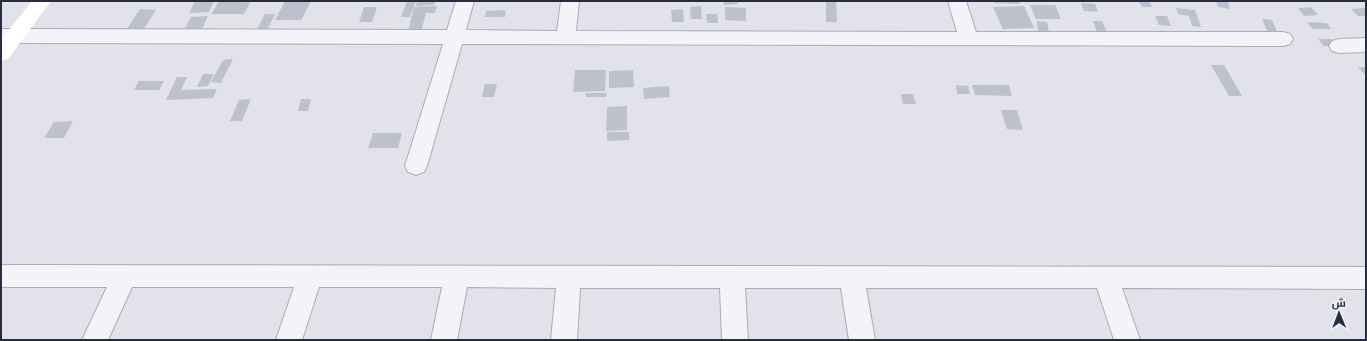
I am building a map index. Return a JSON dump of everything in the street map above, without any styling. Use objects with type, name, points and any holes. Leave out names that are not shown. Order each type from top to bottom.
[{"type":"street","points":[[1,54],[8,36],[42,1]]},
{"type":"street","points":[[416,166],[453,37],[465,1]]},
{"type":"street","points":[[566,37],[570,1]]},
{"type":"street","points":[[957,1],[969,38]]},
{"type":"street","points":[[8,36],[1283,39]]},
{"type":"street","points":[[1339,46],[1366,45]]},
{"type":"street","points":[[1,276],[1366,278]]},
{"type":"street","points":[[95,340],[125,276]]},
{"type":"street","points":[[289,340],[310,276]]},
{"type":"street","points":[[444,340],[456,276]]},
{"type":"street","points":[[732,276],[735,340]]},
{"type":"street","points":[[564,340],[568,277]]},
{"type":"street","points":[[852,277],[862,340]]},
{"type":"street","points":[[1106,278],[1127,340]]},
{"type":"building","points":[[195,1],[214,1],[209,12],[189,13]]},
{"type":"building","points":[[219,1],[251,1],[244,14],[211,14]]},
{"type":"building","points":[[285,1],[311,1],[301,20],[275,20]]},
{"type":"building","points":[[407,1],[416,1],[410,17],[401,17]]},
{"type":"building","points":[[417,1],[435,1],[434,5],[416,6]]},
{"type":"building","points":[[723,1],[738,1],[738,4],[724,5]]},
{"type":"building","points":[[826,1],[836,1],[837,22],[826,22]]},
{"type":"building","points":[[994,1],[1019,1],[1020,4],[995,3]]},
{"type":"building","points":[[1138,1],[1149,1],[1152,7],[1142,7]]},
{"type":"building","points":[[1216,1],[1228,2],[1230,9],[1218,7]]},
{"type":"building","points":[[1081,3],[1095,4],[1098,12],[1084,11]]},
{"type":"building","points":[[1030,5],[1055,5],[1061,19],[1036,19]]},
{"type":"building","points":[[437,6],[435,13],[426,13],[421,32],[408,32],[414,7]]},
{"type":"building","points":[[701,6],[702,19],[691,19],[690,7]]},
{"type":"building","points":[[1024,6],[1034,28],[1003,29],[993,7]]},
{"type":"building","points":[[364,7],[377,7],[372,22],[359,22]]},
{"type":"building","points":[[725,7],[746,8],[746,21],[725,20]]},
{"type":"building","points":[[1311,7],[1318,15],[1304,16],[1298,8]]},
{"type":"building","points":[[1176,8],[1195,10],[1201,27],[1192,26],[1189,16],[1178,14]]},
{"type":"building","points":[[1366,8],[1366,16],[1358,16],[1351,9]]},
{"type":"building","points":[[140,9],[156,10],[142,32],[125,32]]},
{"type":"building","points":[[683,9],[684,22],[672,22],[671,10]]},
{"type":"building","points":[[505,10],[505,17],[485,17],[486,11]]},
{"type":"building","points":[[265,14],[275,14],[266,32],[256,32]]},
{"type":"building","points":[[706,14],[717,14],[718,23],[707,23]]},
{"type":"building","points":[[208,16],[201,31],[183,32],[191,17]]},
{"type":"building","points":[[1155,16],[1167,16],[1171,26],[1159,25]]},
{"type":"building","points":[[1262,19],[1272,20],[1278,34],[1268,33]]},
{"type":"building","points":[[1037,21],[1047,22],[1049,32],[1038,31]]},
{"type":"building","points":[[1093,21],[1102,21],[1107,32],[1097,32]]},
{"type":"building","points":[[1307,22],[1327,23],[1331,29],[1312,29]]},
{"type":"building","points":[[1318,39],[1332,39],[1337,46],[1324,46]]},
{"type":"building","points":[[233,59],[221,83],[211,82],[223,60]]},
{"type":"building","points":[[1211,65],[1224,65],[1242,96],[1229,96]]},
{"type":"building","points":[[1358,67],[1366,67],[1366,76]]},
{"type":"building","points":[[575,70],[606,70],[605,91],[573,92]]},
{"type":"building","points":[[633,70],[634,87],[609,88],[609,71]]},
{"type":"building","points":[[203,74],[214,74],[208,86],[197,87]]},
{"type":"building","points":[[177,77],[187,77],[181,90],[217,89],[213,98],[166,100]]},
{"type":"building","points":[[139,81],[164,81],[159,90],[134,90]]},
{"type":"building","points":[[485,84],[497,84],[494,97],[482,97]]},
{"type":"building","points":[[956,85],[968,86],[970,94],[957,94]]},
{"type":"building","points":[[972,85],[1009,85],[1012,96],[975,95]]},
{"type":"building","points":[[669,86],[670,97],[644,99],[643,88]]},
{"type":"building","points":[[586,93],[607,93],[606,97],[586,97]]},
{"type":"building","points":[[901,94],[913,94],[916,104],[903,104]]},
{"type":"building","points":[[251,99],[242,121],[230,121],[239,100]]},
{"type":"building","points":[[301,99],[311,99],[308,111],[298,111]]},
{"type":"building","points":[[627,106],[627,130],[606,131],[607,107]]},
{"type":"building","points":[[1001,110],[1017,110],[1023,130],[1007,129]]},
{"type":"building","points":[[73,121],[64,138],[44,138],[54,122]]},
{"type":"building","points":[[607,132],[629,132],[629,140],[607,141]]},
{"type":"building","points":[[373,133],[402,133],[398,148],[368,148]]}]
